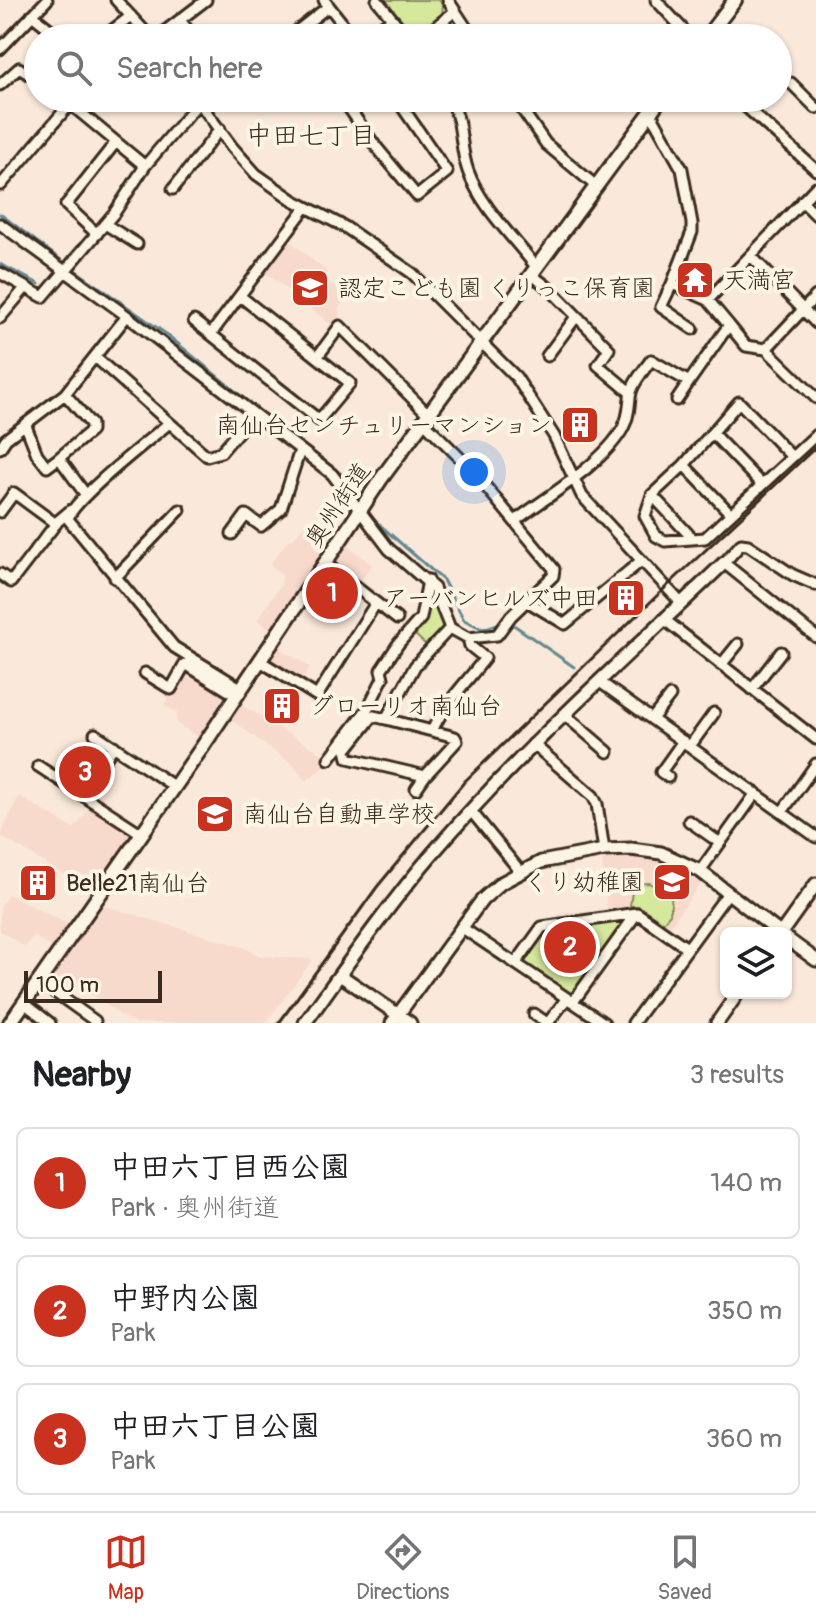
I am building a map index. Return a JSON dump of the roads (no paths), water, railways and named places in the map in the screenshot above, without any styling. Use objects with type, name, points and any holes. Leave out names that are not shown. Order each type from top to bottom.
[{"type":"main road","points":[[717,24],[735,0]]},
{"type":"main road","name":"奥州街道","points":[[10,1023],[175,787],[359,512],[650,112]]},
{"type":"street","points":[[0,49],[4,37],[47,0]]},
{"type":"street","points":[[116,0],[139,24]]},
{"type":"street","points":[[174,24],[206,0]]},
{"type":"street","points":[[377,0],[395,24]]},
{"type":"street","points":[[448,0],[464,24]]},
{"type":"street","points":[[656,0],[678,24]]},
{"type":"street","points":[[304,24],[327,3],[343,24]]},
{"type":"street","points":[[439,24],[455,11]]},
{"type":"street","points":[[32,15],[43,24]]},
{"type":"street","points":[[120,24],[131,16]]},
{"type":"street","points":[[180,20],[183,24]]},
{"type":"street","points":[[385,24],[391,20]]},
{"type":"street","points":[[0,86],[19,68],[24,71]]},
{"type":"street","points":[[792,84],[815,104]]},
{"type":"street","points":[[1,185],[57,112]]},
{"type":"street","points":[[79,112],[145,166]]},
{"type":"street","points":[[0,273],[43,297],[105,224],[145,166],[188,112]]},
{"type":"street","points":[[207,112],[256,174],[306,207],[345,227],[412,273],[525,388],[554,436],[582,496],[682,604]]},
{"type":"street","points":[[352,112],[417,196],[447,172],[406,112]]},
{"type":"street","points":[[457,112],[468,170],[488,206],[535,272],[609,349],[598,365],[631,393]]},
{"type":"street","points":[[524,112],[546,144],[597,187]]},
{"type":"street","points":[[650,112],[682,169],[692,223],[692,232],[661,307],[693,329]]},
{"type":"street","points":[[752,112],[816,170]]},
{"type":"street","points":[[173,189],[220,129]]},
{"type":"street","points":[[97,234],[66,205],[116,142]]},
{"type":"street","points":[[708,300],[816,187]]},
{"type":"street","points":[[802,201],[816,215]]},
{"type":"street","points":[[211,334],[306,207]]},
{"type":"street","points":[[0,224],[67,266],[332,474],[389,549],[428,580],[450,628],[468,638],[497,635],[553,576],[554,569],[472,470],[340,326],[318,356]]},
{"type":"street","points":[[105,224],[137,244]]},
{"type":"street","points":[[751,256],[816,323]]},
{"type":"street","points":[[672,284],[708,300],[746,346],[766,349],[816,398]]},
{"type":"street","points":[[0,318],[26,287]]},
{"type":"street","points":[[194,321],[319,420],[350,383],[240,296]]},
{"type":"street","points":[[766,349],[816,296]]},
{"type":"street","points":[[0,448],[6,439],[65,394],[127,316]]},
{"type":"street","points":[[547,356],[576,317]]},
{"type":"street","points":[[677,400],[729,325]]},
{"type":"street","points":[[95,357],[201,453],[212,456],[221,452],[253,414]]},
{"type":"street","points":[[515,521],[573,476],[586,471],[622,429],[630,411],[631,393],[651,360],[689,382]]},
{"type":"street","points":[[26,426],[37,454],[47,467],[91,431],[91,424],[65,394]]},
{"type":"street","points":[[792,457],[739,402],[684,465],[652,495],[645,516],[656,536],[665,541],[705,538],[816,435]]},
{"type":"street","points":[[0,574],[11,582],[56,524],[168,424]]},
{"type":"street","points":[[712,433],[762,485]]},
{"type":"street","points":[[232,534],[246,515],[261,526],[281,509],[300,450]]},
{"type":"street","points":[[59,458],[86,495]]},
{"type":"street","points":[[684,465],[731,514]]},
{"type":"street","points":[[0,512],[14,493],[56,524]]},
{"type":"street","points":[[652,495],[693,539]]},
{"type":"street","points":[[72,510],[68,519],[71,525],[174,647],[239,692]]},
{"type":"street","points":[[115,578],[180,510]]},
{"type":"street","points":[[305,1023],[431,855],[471,811],[533,744],[741,544],[748,545],[793,575],[816,585]]},
{"type":"street","points":[[527,601],[565,624],[641,561]]},
{"type":"street","points":[[724,563],[816,637]]},
{"type":"street","points":[[326,564],[397,619]]},
{"type":"street","points":[[329,759],[368,708],[383,678],[381,670],[421,618],[428,580]]},
{"type":"street","points":[[260,661],[317,696],[376,603]]},
{"type":"street","points":[[665,620],[816,739]]},
{"type":"street","points":[[386,719],[415,666],[450,628]]},
{"type":"street","points":[[432,731],[440,712],[455,698],[485,658],[470,646],[468,638]]},
{"type":"street","points":[[721,665],[738,644]]},
{"type":"street","points":[[752,689],[781,652]]},
{"type":"street","points":[[145,673],[171,689],[185,664],[239,692]]},
{"type":"street","points":[[600,682],[816,837]]},
{"type":"street","points":[[652,719],[670,696]]},
{"type":"street","points":[[668,777],[661,772],[714,713]]},
{"type":"street","points":[[565,715],[608,752]]},
{"type":"street","points":[[416,789],[457,741],[455,737],[373,716],[346,750],[348,758],[425,776]]},
{"type":"street","points":[[95,734],[175,787]]},
{"type":"street","points":[[533,744],[593,796],[604,850]]},
{"type":"street","points":[[82,793],[114,746]]},
{"type":"street","points":[[782,812],[816,764]]},
{"type":"street","points":[[38,766],[142,834]]},
{"type":"street","points":[[700,871],[756,793]]},
{"type":"street","points":[[471,811],[520,871]]},
{"type":"street","points":[[689,821],[720,843]]},
{"type":"street","points":[[395,1019],[482,900],[501,883],[541,862],[604,850],[631,849],[661,853],[700,871],[772,927]]},
{"type":"street","points":[[784,927],[816,884]]},
{"type":"street","points":[[633,1023],[728,893]]},
{"type":"street","points":[[516,963],[542,927],[637,913],[687,948]]},
{"type":"street","points":[[534,1014],[548,1023],[570,1000],[637,913]]},
{"type":"street","points":[[461,927],[604,1023]]},
{"type":"street","points":[[792,942],[816,960]]},
{"type":"street","points":[[340,975],[395,1019],[410,1023]]},
{"type":"street","points":[[39,981],[95,1021]]},
{"type":"street","points":[[717,1023],[734,999]]},
{"type":"street","points":[[24,1003],[50,1023]]},
{"type":"waterway","points":[[0,214],[66,264]]},
{"type":"waterway","points":[[0,264],[39,284]]},
{"type":"waterway","points":[[72,268],[166,334],[275,424]]},
{"type":"waterway","points":[[310,451],[344,476],[359,497]]},
{"type":"waterway","points":[[374,520],[443,580],[464,620],[483,629],[501,623]]},
{"type":"waterway","points":[[508,621],[574,667]]},
{"type":"railway","points":[[279,1023],[377,887],[465,781],[816,447]]},
{"type":"place","name":"天満宮","points":[[695,280]]},
{"type":"place","name":"認定こども園 くりっこ保育園","points":[[310,288]]},
{"type":"place","name":"南仙台センチュリーマンション","points":[[580,425]]},
{"type":"place","name":"中田六丁目西公園","points":[[332,593]]},
{"type":"place","name":"アーバンヒルズ中田","points":[[626,598]]},
{"type":"place","name":"グローリオ南仙台","points":[[282,706]]},
{"type":"place","name":"中田六丁目公園","points":[[85,772]]},
{"type":"place","name":"南仙台自動車学校","points":[[215,814]]},
{"type":"place","name":"くり幼稚園","points":[[672,882]]},
{"type":"place","name":"Belle21南仙台","points":[[38,883]]},
{"type":"place","name":"中野内公園","points":[[570,947]]},
{"type":"district","name":"中田七丁目","points":[[311,136]]}]
